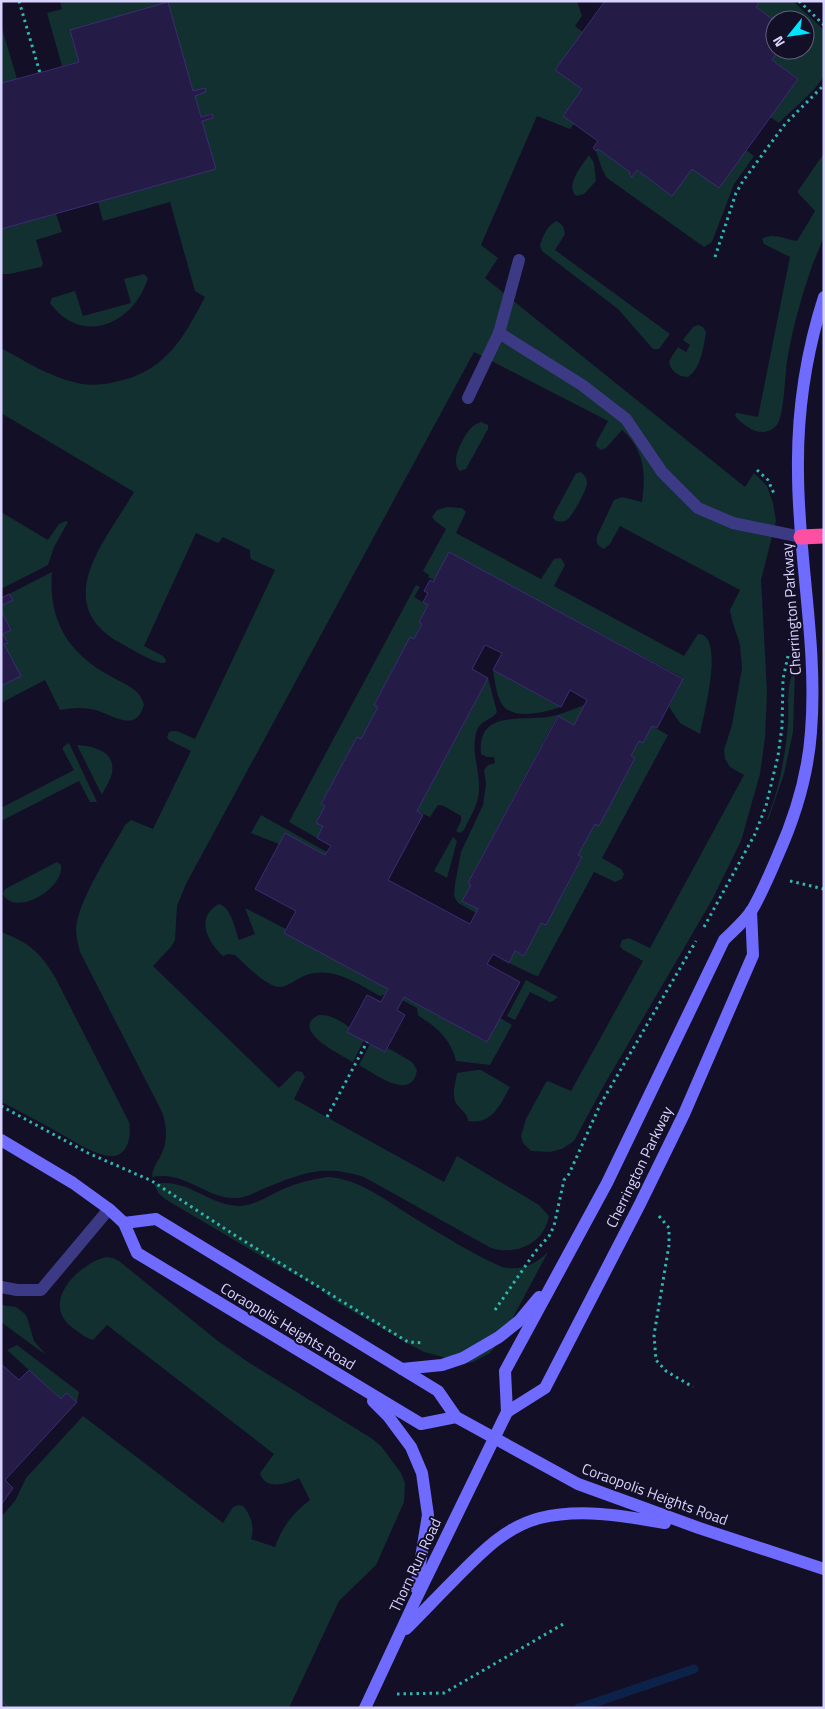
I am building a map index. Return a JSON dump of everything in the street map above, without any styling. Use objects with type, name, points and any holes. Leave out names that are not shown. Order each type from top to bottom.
[{"type":"highway","points":[[801,537],[824,536]]},
{"type":"main road","name":"Cherrington Parkway","points":[[495,1437],[507,1412],[505,1371],[607,1183],[724,940],[751,911],[790,828],[802,786],[811,733],[812,684],[801,537],[798,428],[803,385],[811,344],[824,297]]},
{"type":"main road","name":"Cherrington Parkway","points":[[507,1412],[546,1388],[684,1114],[753,955],[751,911]]},
{"type":"main road","name":"Coraopolis Heights Road","points":[[1,1140],[74,1183],[109,1209],[124,1223],[136,1253],[421,1424],[456,1417]]},
{"type":"main road","name":"Coraopolis Heights Road","points":[[124,1223],[156,1219],[438,1391],[456,1417],[578,1484],[698,1528],[824,1569]]},
{"type":"main road","points":[[402,1369],[442,1365],[463,1358],[499,1337],[519,1320],[554,1280]]},
{"type":"main road","points":[[358,1386],[388,1416],[411,1447],[422,1473],[428,1515],[414,1603]]},
{"type":"main road","name":"Thorn Run Road","points":[[366,1708],[414,1603],[495,1437]]},
{"type":"main road","points":[[399,1636],[490,1543],[517,1526],[539,1518],[573,1514],[611,1514],[698,1528]]},
{"type":"lane","points":[[468,398],[499,333],[519,260]]},
{"type":"lane","points":[[499,333],[582,385],[626,419],[662,472],[698,508],[732,523],[801,537]]},
{"type":"lane","points":[[1,1287],[17,1290],[41,1290],[109,1209]]},
{"type":"path","points":[[19,1],[40,73]]},
{"type":"path","points":[[799,1],[824,24]]},
{"type":"path","points":[[715,257],[736,193],[743,181],[785,124],[824,85]]},
{"type":"path","points":[[757,470],[768,480],[774,493],[778,509],[780,533]]},
{"type":"path","points":[[494,1312],[535,1252],[549,1236],[554,1226],[564,1180],[569,1174],[600,1104],[696,943],[755,834],[766,806],[778,756],[782,727],[783,679],[789,649]]},
{"type":"path","points":[[769,876],[824,889]]},
{"type":"path","points":[[327,1118],[368,1042]]},
{"type":"path","points":[[1,1106],[35,1122],[88,1153],[152,1181],[236,1236],[408,1342],[425,1343]]},
{"type":"path","points":[[640,1204],[656,1212],[668,1228],[669,1245],[654,1335],[656,1360],[666,1371],[692,1387]]},
{"type":"path","points":[[372,1694],[444,1693],[565,1623]]},
{"type":"green space","points":[[60,1],[577,1],[582,16],[575,26],[583,32],[555,70],[582,89],[563,116],[574,124],[570,129],[537,116],[481,245],[498,258],[485,278],[745,487],[754,473],[767,486],[773,503],[776,521],[761,580],[767,691],[765,738],[760,774],[741,841],[712,900],[603,1087],[574,1141],[562,1149],[550,1152],[531,1151],[523,1143],[521,1136],[526,1119],[546,1082],[548,1081],[571,1091],[643,961],[622,949],[620,946],[622,940],[629,938],[650,948],[744,775],[730,767],[725,759],[724,750],[732,725],[742,668],[740,645],[730,610],[740,590],[620,526],[610,544],[604,549],[600,547],[597,542],[597,536],[614,500],[622,497],[642,502],[644,482],[642,463],[630,438],[622,430],[606,448],[601,450],[596,446],[596,443],[608,421],[474,352],[186,884],[177,906],[175,940],[153,966],[279,1088],[296,1071],[302,1072],[305,1077],[294,1099],[444,1182],[457,1156],[539,1205],[549,1216],[546,1225],[535,1240],[519,1249],[501,1250],[491,1248],[364,1177],[350,1173],[325,1171],[302,1174],[240,1198],[215,1194],[175,1177],[152,1177],[165,1144],[166,1129],[164,1118],[80,952],[76,932],[78,917],[89,890],[125,825],[131,820],[153,829],[191,751],[169,740],[167,737],[169,732],[179,732],[195,739],[275,570],[251,559],[250,550],[223,537],[218,543],[196,533],[144,646],[163,656],[166,660],[165,663],[150,659],[124,645],[101,629],[89,611],[86,592],[89,572],[98,552],[134,492],[1,413],[1,348],[38,368],[67,380],[91,385],[115,382],[132,377],[160,362],[189,327],[205,297],[195,291],[170,202],[103,221],[98,202],[215,169],[202,121],[213,118],[211,114],[201,117],[195,96],[205,92],[205,88],[193,91],[168,3],[79,62],[62,66],[47,13],[62,9]]},
{"type":"green space","points":[[760,1],[793,1],[803,10],[765,10],[765,14],[756,7]]},
{"type":"green space","points":[[815,22],[824,30],[824,74],[817,86],[779,123],[770,117],[798,79],[772,60],[815,60]]},
{"type":"green space","points":[[1,25],[17,79],[2,83],[1,79]]},
{"type":"green space","points":[[598,149],[630,172],[629,175],[632,177],[637,170],[672,196],[692,169],[746,150],[754,156],[734,184],[712,242],[704,247],[607,178],[596,151]]},
{"type":"green space","points":[[824,153],[824,233],[806,283],[794,328],[787,361],[781,413],[777,425],[772,429],[766,432],[755,431],[744,425],[735,416],[738,413],[758,417],[790,257],[764,244],[762,239],[774,236],[797,241],[815,211],[798,191]]},
{"type":"green space","points":[[589,155],[594,163],[596,181],[584,194],[576,196],[572,186],[573,181]]},
{"type":"green space","points":[[56,214],[62,232],[36,240],[43,264],[41,267],[1,274],[1,229]]},
{"type":"green space","points":[[557,221],[563,226],[565,234],[555,250],[670,334],[659,349],[653,349],[618,309],[542,251],[540,246],[544,235],[548,228]]},
{"type":"green space","points":[[144,274],[148,278],[141,294],[131,308],[119,318],[106,324],[91,327],[77,324],[63,316],[50,303],[52,298],[75,291],[83,316],[131,303],[124,279]]},
{"type":"green space","points":[[698,325],[703,327],[706,332],[699,363],[688,377],[681,376],[673,370],[669,361],[678,347],[686,352],[690,345],[683,340],[693,327]]},
{"type":"green space","points":[[481,422],[488,425],[488,429],[466,469],[460,471],[456,462],[458,450],[471,428]]},
{"type":"green space","points":[[581,472],[586,478],[587,483],[582,496],[568,519],[562,522],[556,521],[553,518],[554,514],[575,475]]},
{"type":"green space","points":[[447,507],[462,508],[466,512],[456,533],[541,579],[554,559],[561,558],[565,565],[554,586],[684,656],[698,634],[706,638],[711,647],[711,678],[700,734],[680,723],[669,707],[683,678],[449,553],[434,580],[428,577],[429,575],[423,571],[446,529],[432,517],[437,510]]},
{"type":"green space","points":[[1,512],[48,540],[59,524],[68,522],[54,547],[48,565],[1,589]]},
{"type":"green space","points":[[52,572],[53,605],[64,633],[72,646],[95,667],[131,687],[139,694],[144,705],[140,714],[135,719],[121,720],[87,708],[60,710],[45,680],[1,703],[1,686],[20,676],[4,644],[8,642],[3,634],[11,629],[1,610],[1,606],[12,600],[9,594]]},
{"type":"green space","points":[[416,585],[420,587],[414,597],[428,605],[419,622],[422,624],[414,639],[410,637],[374,704],[378,707],[361,739],[357,737],[321,804],[325,806],[316,823],[323,826],[317,838],[289,822]]},
{"type":"green space","points":[[493,670],[561,707],[530,714],[521,714],[507,709],[498,696]]},
{"type":"green space","points":[[795,671],[793,732],[784,774],[768,820],[783,761],[788,725],[789,685]]},
{"type":"green space","points":[[488,678],[497,712],[481,724],[477,730],[474,745],[479,795],[464,830],[460,833],[456,831],[461,821],[461,816],[444,806],[438,805],[430,817],[417,811]]},
{"type":"green space","points":[[585,705],[574,725],[557,716],[468,883],[471,885],[462,901],[478,909],[476,913],[458,903],[454,896],[461,852],[483,805],[486,784],[484,770],[488,765],[495,763],[494,757],[487,757],[481,754],[482,740],[486,730],[502,720],[548,717]]},
{"type":"green space","points":[[652,726],[668,735],[602,858],[621,869],[624,874],[622,879],[615,882],[594,872],[538,976],[509,963],[515,951],[524,956],[541,923],[546,925],[582,858],[578,855],[595,824],[599,826],[635,758],[631,756],[639,741],[643,743]]},
{"type":"green space","points":[[69,743],[97,802],[90,802],[79,781],[1,821],[1,808],[74,770],[63,750],[63,747]]},
{"type":"green space","points":[[77,745],[96,748],[110,759],[112,773],[102,795]]},
{"type":"green space","points":[[261,815],[327,852],[325,855],[285,834],[279,844],[251,833]]},
{"type":"green space","points":[[453,837],[457,841],[447,878],[434,871]]},
{"type":"green space","points":[[57,862],[61,865],[60,874],[48,891],[38,897],[18,903],[9,901],[3,894],[5,889]]},
{"type":"green space","points":[[219,904],[227,909],[230,914],[239,940],[255,934],[245,908],[286,929],[284,933],[388,989],[384,995],[380,996],[344,977],[324,973],[304,976],[282,987],[268,983],[235,955],[228,954],[223,956],[212,944],[206,930],[207,916]]},
{"type":"green space","points":[[1,932],[20,940],[34,950],[45,962],[56,979],[129,1122],[129,1139],[121,1153],[109,1156],[91,1151],[1,1102]]},
{"type":"green space","points":[[526,980],[558,997],[550,1002],[530,992],[515,1020],[507,1016]]},
{"type":"green space","points":[[404,997],[487,1042],[500,1018],[512,1025],[490,1065],[456,1061],[451,1047],[443,1035],[418,1015],[417,1008],[402,1000]]},
{"type":"green space","points":[[319,1015],[325,1015],[338,1020],[364,1040],[353,1062],[329,1048],[313,1034],[310,1027],[311,1021]]},
{"type":"green space","points":[[370,1044],[385,1052],[388,1048],[412,1062],[417,1070],[414,1080],[408,1084],[392,1083],[359,1065]]},
{"type":"green space","points":[[481,1070],[510,1087],[499,1107],[489,1117],[483,1120],[468,1121],[466,1115],[455,1101],[455,1083],[457,1073]]},
{"type":"green space","points":[[328,1177],[350,1182],[371,1191],[456,1243],[502,1267],[516,1268],[527,1266],[533,1264],[548,1252],[502,1338],[490,1353],[473,1362],[465,1363],[424,1352],[330,1298],[318,1287],[266,1259],[165,1199],[159,1194],[154,1184],[177,1184],[218,1202],[241,1206],[257,1202],[294,1185]]},
{"type":"green space","points":[[106,1257],[119,1261],[218,1341],[248,1362],[371,1438],[381,1446],[401,1473],[405,1483],[404,1502],[376,1565],[339,1601],[289,1708],[9,1708],[1,1700],[1,1517],[15,1501],[26,1478],[83,1416],[223,1523],[233,1507],[243,1506],[252,1522],[251,1539],[275,1547],[289,1521],[310,1500],[299,1478],[283,1484],[271,1484],[263,1479],[260,1473],[274,1454],[107,1325],[93,1340],[73,1328],[64,1318],[60,1307],[61,1296],[66,1286],[84,1268]]},
{"type":"green space","points":[[1,1305],[16,1307],[24,1313],[34,1341],[46,1355],[1,1322]]},
{"type":"green space","points":[[17,1345],[79,1392],[77,1402],[66,1393],[61,1399],[7,1350]]},
{"type":"building","points":[[605,1],[760,1],[756,7],[765,14],[765,60],[772,60],[798,79],[719,188],[692,169],[672,196],[637,170],[632,177],[629,174],[630,172],[598,149],[596,151],[593,148],[598,141],[563,116],[582,89],[555,70]]},
{"type":"building","points":[[168,2],[193,91],[205,88],[206,92],[195,96],[201,117],[212,114],[213,118],[202,121],[216,169],[1,229],[1,79],[2,83],[79,62],[70,30]]},
{"type":"building","points":[[449,552],[683,679],[657,728],[652,726],[643,743],[639,741],[631,756],[635,758],[599,826],[595,824],[578,855],[582,857],[546,925],[541,923],[524,956],[515,951],[509,963],[493,954],[487,964],[520,982],[487,1042],[404,997],[397,1010],[405,1015],[385,1052],[347,1032],[367,995],[381,1002],[388,989],[284,933],[296,911],[255,889],[285,833],[325,855],[331,846],[317,838],[323,826],[316,823],[325,806],[321,804],[357,737],[361,739],[378,707],[374,705],[410,637],[414,639],[422,624],[419,622],[428,605],[423,602],[428,593],[424,591],[430,580],[434,582]],"holes":[[[485,645],[502,653],[493,670],[561,707],[570,690],[587,700],[574,725],[558,716],[468,883],[471,885],[462,901],[478,909],[470,924],[388,880],[423,815],[417,811],[488,678],[472,669]]]},
{"type":"building","points":[[9,594],[13,600],[1,606],[1,598]]},
{"type":"building","points":[[1,610],[11,630],[3,634],[8,643],[4,644],[21,676],[1,686]]},
{"type":"building","points":[[1,1364],[19,1380],[29,1370],[61,1399],[66,1393],[77,1402],[5,1480],[13,1488],[1,1505]]},
{"type":"building","points":[[1,1700],[9,1708],[1,1708]]},
{"type":"waterway","points":[[579,1708],[694,1669]]}]
